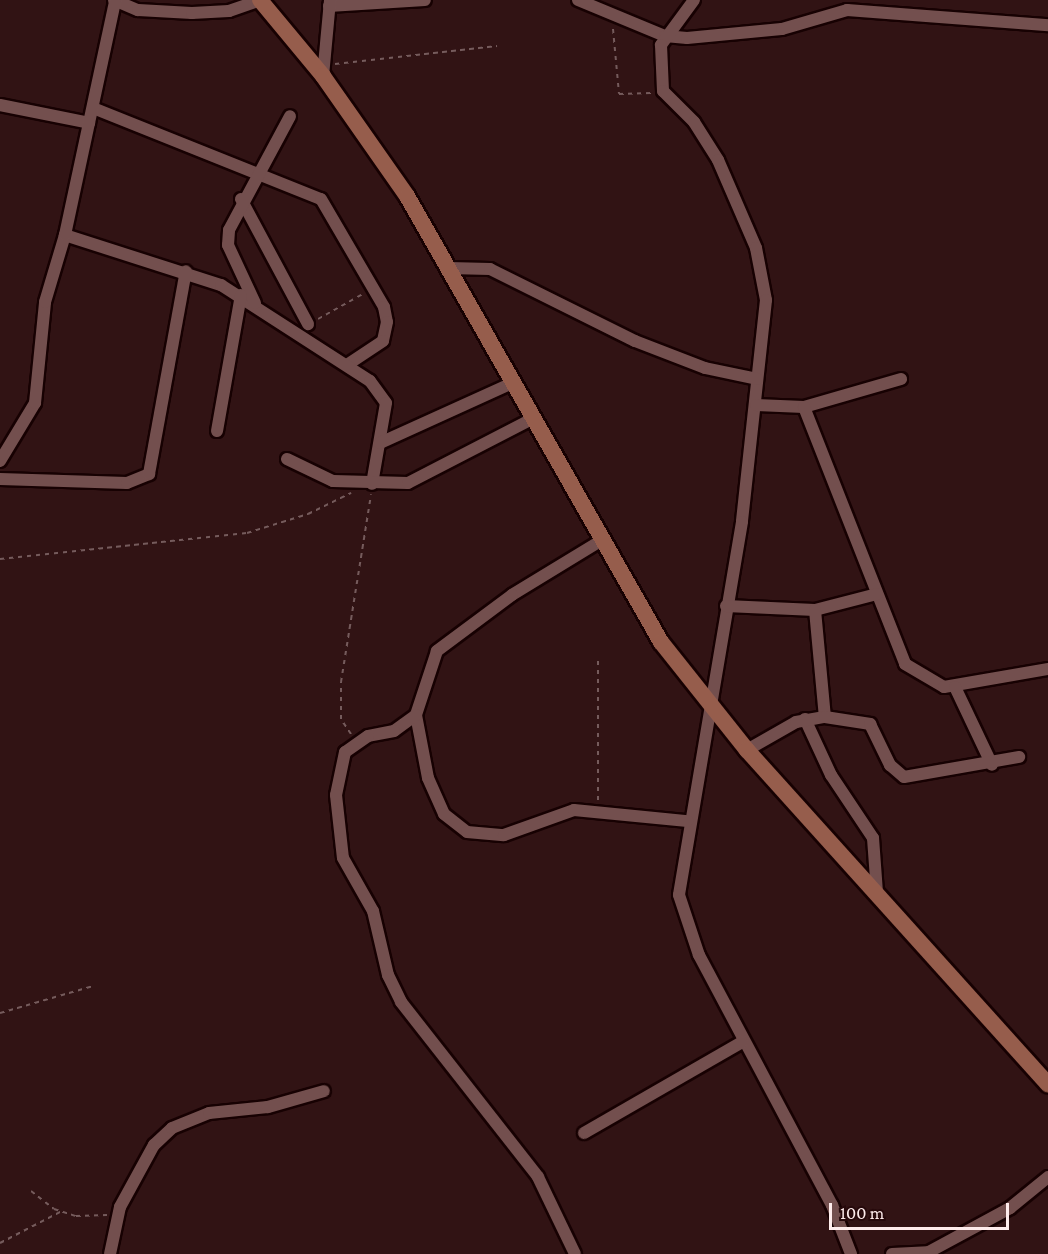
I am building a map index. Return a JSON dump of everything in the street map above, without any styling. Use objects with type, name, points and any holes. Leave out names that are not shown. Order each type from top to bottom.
[{"type":"street","points":[[0,461],[36,403],[45,302],[65,235],[115,0],[138,10],[192,13],[229,11],[261,0],[325,70],[396,179],[661,642],[709,707],[1048,1084]]},
{"type":"street","points":[[325,70],[330,3],[425,0]]},
{"type":"street","points":[[578,0],[665,36],[740,36],[847,10],[1048,25]]},
{"type":"street","points":[[694,0],[665,36],[660,54],[663,91],[694,122],[718,160],[756,248],[766,300],[756,405],[726,606],[687,821],[680,873],[682,912],[742,1042],[832,1205],[851,1254]]},
{"type":"street","points":[[0,105],[89,123]]},
{"type":"street","points":[[93,108],[321,199],[384,307],[386,336],[346,365]]},
{"type":"street","points":[[255,303],[227,239],[241,199],[290,116]]},
{"type":"street","points":[[241,199],[309,324]]},
{"type":"street","points":[[65,235],[186,271],[241,295],[346,365],[385,396],[380,443],[367,484]]},
{"type":"street","points":[[449,268],[490,269],[635,341],[705,368],[757,379]]},
{"type":"street","points":[[0,480],[127,483],[149,474],[186,271]]},
{"type":"street","points":[[217,431],[241,295]]},
{"type":"street","points":[[756,405],[804,407],[901,379]]},
{"type":"street","points":[[380,443],[512,383]]},
{"type":"street","points":[[804,407],[904,664],[927,681],[954,687],[1048,669]]},
{"type":"street","points":[[287,459],[333,481],[367,484],[418,480],[532,419]]},
{"type":"street","points":[[602,540],[443,644],[433,659],[416,715],[435,799],[458,828],[504,835],[561,811],[597,812],[687,821]]},
{"type":"street","points":[[726,606],[815,610],[876,594]]},
{"type":"street","points":[[815,610],[825,717]]},
{"type":"street","points":[[954,687],[992,765]]},
{"type":"street","points":[[416,715],[394,731],[357,741],[345,752],[337,776],[341,850],[373,911],[393,987],[538,1177],[575,1254]]},
{"type":"street","points":[[747,750],[805,719],[825,717],[870,724],[890,765],[904,777],[992,765],[1019,757]]},
{"type":"street","points":[[805,719],[831,775],[873,838],[877,893]]},
{"type":"street","points":[[584,1133],[742,1042]]},
{"type":"street","points":[[110,1254],[118,1212],[154,1145],[172,1128],[209,1113],[268,1107],[324,1091]]},
{"type":"street","points":[[892,1254],[926,1253],[1010,1208],[1048,1177]]},
{"type":"path","points":[[616,17],[619,94],[663,91]]},
{"type":"path","points":[[325,70],[497,46]]},
{"type":"path","points":[[309,324],[373,289]]},
{"type":"path","points":[[0,559],[247,533],[308,514],[367,484]]},
{"type":"path","points":[[357,741],[341,719],[340,682],[367,484]]},
{"type":"path","points":[[597,812],[598,657]]},
{"type":"path","points":[[0,1013],[93,986]]},
{"type":"path","points":[[31,1191],[62,1212],[76,1216],[118,1212]]},
{"type":"path","points":[[0,1243],[62,1212]]}]
